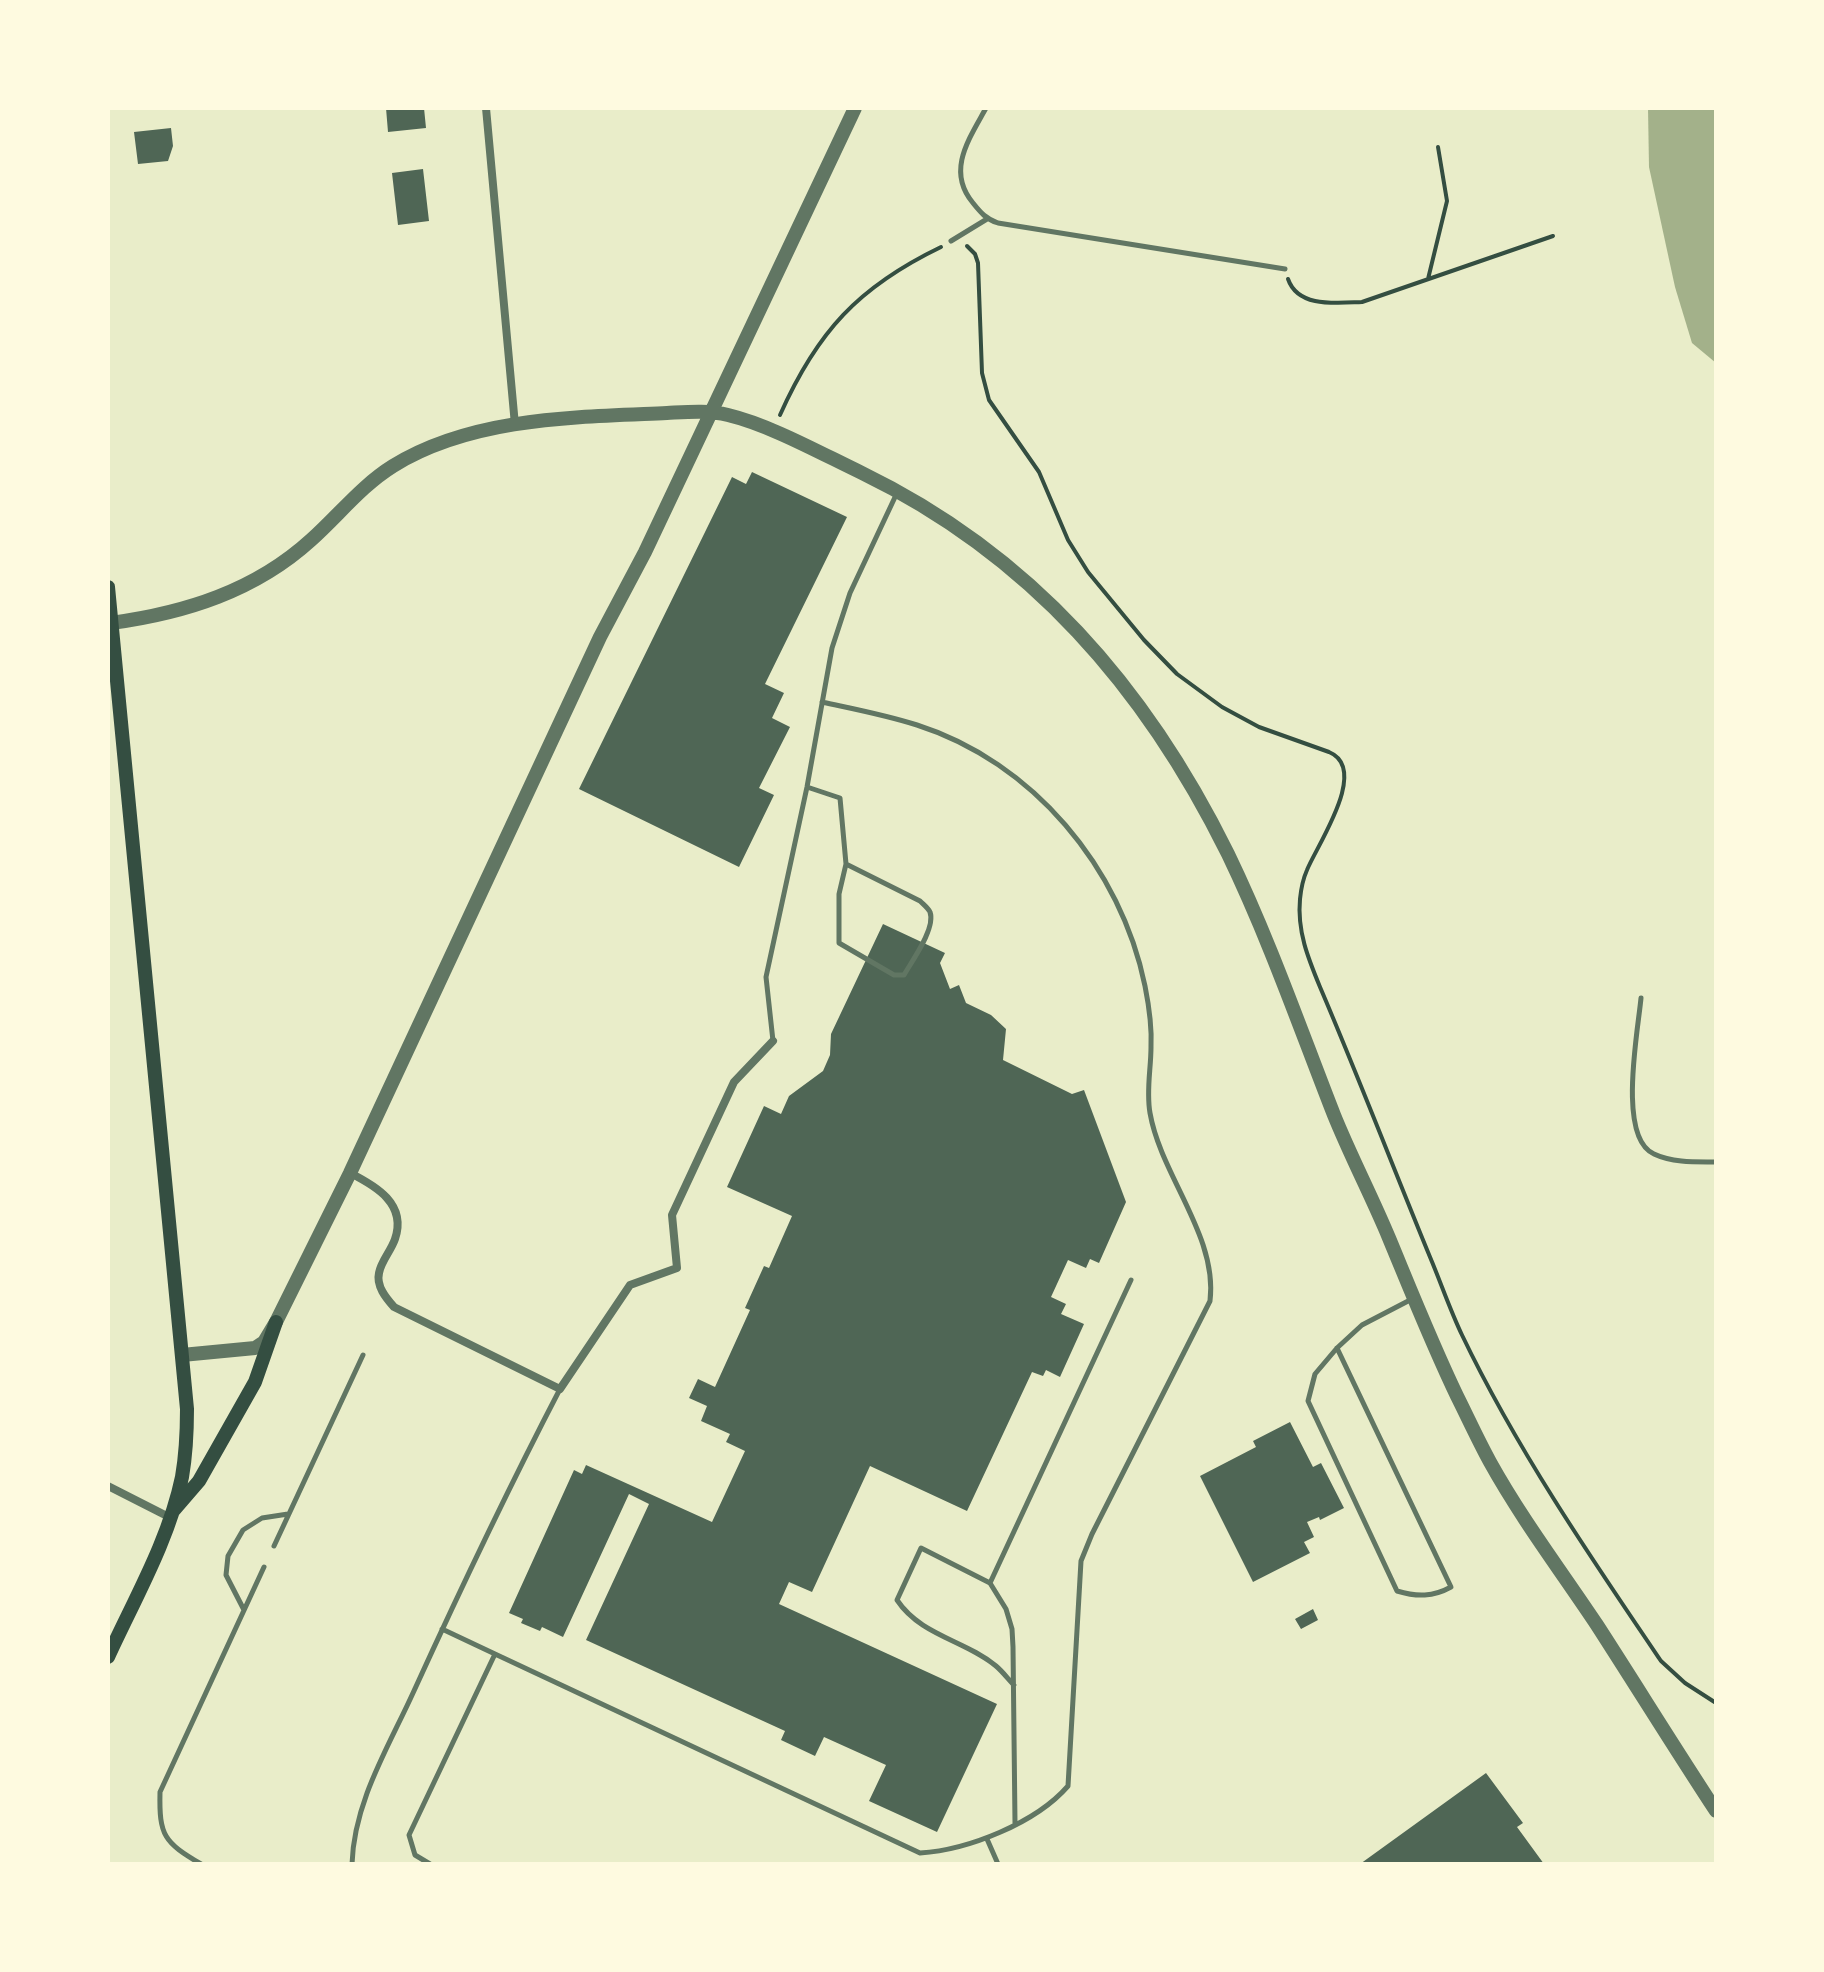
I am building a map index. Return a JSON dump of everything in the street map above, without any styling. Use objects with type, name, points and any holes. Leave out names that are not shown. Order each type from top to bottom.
[{"type":"main road","points":[[108,587],[187,1409],[187,1445],[181,1480],[169,1517],[108,1657]]},
{"type":"main road","points":[[169,1517],[199,1481],[248,1394],[276,1322]]},
{"type":"street","points":[[486,108],[515,425]]},
{"type":"street","points":[[182,1355],[255,1348],[264,1342],[276,1322],[350,1173],[600,637],[645,552],[855,108]]},
{"type":"street","points":[[110,623],[179,611],[239,589],[293,555],[357,493],[394,465],[438,445],[515,425],[579,418],[711,412],[734,416],[898,490],[975,539],[1062,614],[1107,661],[1169,748],[1229,856],[1427,1332],[1490,1461],[1715,1807]]},
{"type":"street","points":[[350,1173],[378,1187],[390,1199],[397,1216],[396,1236],[378,1274],[379,1284],[394,1307],[560,1389],[630,1285],[677,1268],[672,1215],[734,1082],[773,1041]]},
{"type":"street","points":[[108,1486],[169,1517]]},
{"type":"lane","points":[[986,108],[966,144],[960,163],[960,180],[967,196],[987,219],[1285,269]]},
{"type":"lane","points":[[951,241],[987,219]]},
{"type":"lane","points":[[773,1041],[766,977],[838,628],[850,593],[898,490]]},
{"type":"lane","points":[[442,1629],[920,1853],[943,1852],[987,1839],[1043,1810],[1068,1786],[1081,1561],[1210,1301],[1210,1265],[1150,1114],[1152,1043],[1138,955],[1105,880],[1085,850],[1066,825],[1021,782],[990,759],[918,725],[822,702]]},
{"type":"lane","points":[[807,787],[840,798],[846,864],[839,894],[839,943],[894,975],[904,975],[930,924],[929,912],[920,901],[846,864]]},
{"type":"lane","points":[[1641,998],[1631,1110],[1639,1138],[1651,1153],[1684,1162],[1716,1162]]},
{"type":"lane","points":[[990,1583],[1131,1280]]},
{"type":"lane","points":[[1337,1348],[1451,1587],[1439,1594],[1413,1596],[1397,1591],[1308,1401],[1315,1374],[1337,1348],[1362,1325],[1413,1298]]},
{"type":"lane","points":[[274,1546],[363,1355]]},
{"type":"lane","points":[[352,1864],[357,1817],[368,1789],[442,1629],[560,1389]]},
{"type":"lane","points":[[244,1610],[226,1575],[228,1556],[243,1530],[262,1518],[289,1514]]},
{"type":"lane","points":[[1014,1685],[996,1666],[924,1627],[906,1613],[897,1600],[921,1548],[990,1583],[1006,1609],[1012,1629],[1014,1685],[1015,1823]]},
{"type":"lane","points":[[201,1864],[173,1847],[160,1824],[160,1792],[264,1567]]},
{"type":"lane","points":[[430,1864],[415,1855],[409,1835],[495,1654]]},
{"type":"lane","points":[[987,1839],[998,1864]]},
{"type":"path","points":[[1428,279],[1447,201],[1438,147]]},
{"type":"path","points":[[1285,269],[1292,288],[1301,297],[1341,303],[1378,298],[1553,236]]},
{"type":"shaded area","points":[[1648,108],[1716,108],[1716,363],[1692,343],[1675,287],[1649,167]]},
{"type":"building","points":[[386,108],[424,108],[426,128],[388,132]]},
{"type":"building","points":[[171,128],[173,146],[168,161],[138,164],[134,132]]},
{"type":"building","points":[[423,169],[429,221],[398,225],[392,173]]},
{"type":"building","points":[[752,472],[847,517],[765,684],[784,693],[772,718],[790,727],[759,788],[774,795],[739,867],[579,789],[732,477],[746,484]]},
{"type":"building","points":[[883,924],[945,953],[940,963],[950,989],[959,985],[966,1003],[991,1015],[1006,1029],[1003,1060],[1072,1094],[1084,1090],[1126,1202],[1099,1263],[1090,1259],[1086,1268],[1068,1260],[1051,1297],[1066,1304],[1061,1314],[1084,1324],[1060,1377],[1046,1370],[1043,1376],[1032,1372],[967,1511],[870,1466],[812,1592],[789,1582],[779,1604],[997,1704],[937,1832],[869,1801],[886,1765],[824,1737],[815,1756],[781,1740],[785,1731],[586,1640],[649,1504],[629,1494],[563,1637],[542,1627],[540,1631],[521,1623],[523,1619],[509,1613],[574,1470],[582,1474],[586,1465],[712,1522],[745,1451],[726,1442],[730,1434],[701,1421],[707,1406],[689,1398],[698,1379],[715,1387],[750,1310],[745,1308],[764,1266],[769,1268],[792,1216],[727,1187],[764,1106],[781,1114],[789,1096],[823,1071],[830,1055],[831,1034]]},
{"type":"building","points":[[1290,1422],[1313,1467],[1321,1463],[1344,1508],[1320,1520],[1319,1517],[1307,1522],[1314,1537],[1304,1542],[1310,1553],[1253,1582],[1200,1476],[1256,1447],[1253,1441]]},
{"type":"building","points":[[1313,1609],[1318,1620],[1301,1629],[1295,1619]]},
{"type":"building","points":[[1486,1773],[1523,1823],[1517,1827],[1544,1864],[1360,1864]]}]
